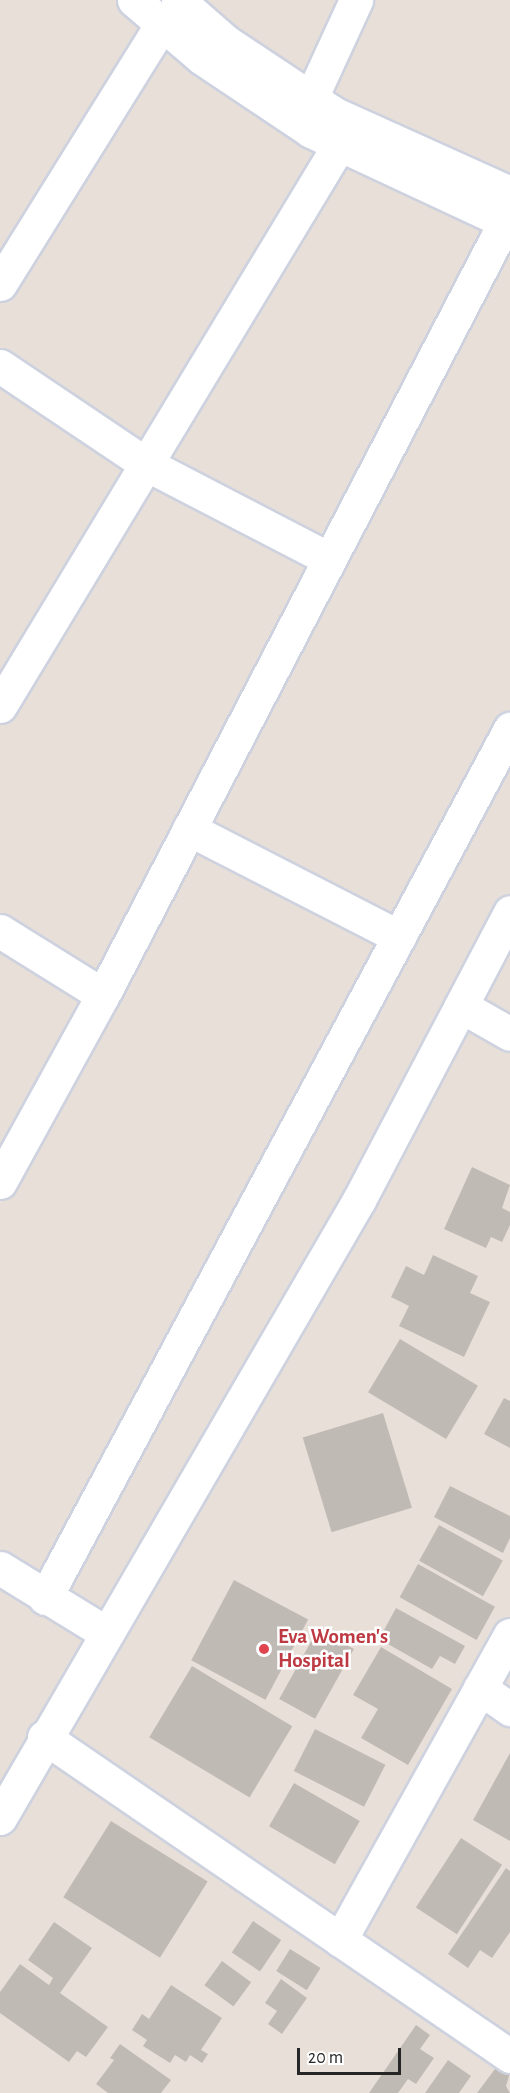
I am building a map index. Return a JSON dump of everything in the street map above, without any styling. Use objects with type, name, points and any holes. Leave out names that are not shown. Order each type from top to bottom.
[{"type":"street","points":[[134,0],[170,12],[225,40],[335,114],[508,213]]},
{"type":"street","points":[[311,98],[356,0]]},
{"type":"street","points":[[170,12],[202,58],[311,131],[339,145],[508,213]]},
{"type":"street","points":[[0,284],[170,12]]},
{"type":"street","points":[[0,706],[339,145]]},
{"type":"street","points":[[0,1182],[103,995],[508,213]]},
{"type":"street","points":[[0,366],[146,464],[329,558]]},
{"type":"street","points":[[45,1598],[510,729]]},
{"type":"street","points":[[189,829],[399,937]]},
{"type":"street","points":[[0,1818],[44,1737],[359,1200],[510,912]]},
{"type":"street","points":[[0,931],[103,995]]},
{"type":"street","points":[[461,1006],[510,1034]]},
{"type":"street","points":[[0,1568],[45,1598],[106,1633]]},
{"type":"street","points":[[340,1940],[510,1635]]},
{"type":"street","points":[[480,1688],[510,1709]]},
{"type":"street","points":[[44,1737],[510,2056]]},
{"type":"building","points":[[472,1167],[510,1185],[502,1208],[510,1212],[510,1225],[502,1242],[491,1237],[486,1248],[444,1229]]},
{"type":"building","points":[[433,1255],[478,1276],[470,1293],[490,1302],[464,1357],[399,1326],[409,1306],[391,1297],[406,1266],[424,1275]]},
{"type":"building","points":[[400,1339],[478,1386],[446,1439],[368,1392]]},
{"type":"building","points":[[504,1398],[510,1401],[510,1448],[484,1434]]},
{"type":"building","points":[[383,1413],[412,1508],[332,1532],[303,1438]]},
{"type":"building","points":[[450,1486],[510,1516],[510,1538],[503,1553],[434,1517]]},
{"type":"building","points":[[439,1525],[503,1560],[483,1596],[419,1561]]},
{"type":"building","points":[[418,1564],[495,1607],[477,1640],[400,1597]]},
{"type":"building","points":[[234,1580],[308,1619],[265,1700],[191,1660]]},
{"type":"building","points":[[396,1608],[465,1646],[455,1664],[440,1656],[432,1669],[379,1639]]},
{"type":"building","points":[[318,1629],[354,1649],[315,1719],[279,1699]]},
{"type":"building","points":[[381,1647],[452,1689],[408,1765],[361,1738],[378,1709],[353,1695]]},
{"type":"building","points":[[192,1666],[292,1726],[250,1797],[149,1737]]},
{"type":"building","points":[[315,1729],[385,1765],[364,1807],[294,1771]]},
{"type":"building","points":[[510,1753],[510,1841],[473,1820]]},
{"type":"building","points":[[294,1783],[360,1821],[335,1864],[269,1826]]},
{"type":"building","points":[[111,1821],[208,1881],[160,1958],[63,1897]]},
{"type":"building","points":[[461,1838],[502,1865],[457,1934],[416,1908]]},
{"type":"building","points":[[506,1868],[510,1871],[510,1932],[492,1958],[480,1950],[468,1968],[448,1954]]},
{"type":"building","points":[[253,1921],[281,1940],[260,1972],[232,1953]]},
{"type":"building","points":[[54,1922],[92,1948],[60,1993],[108,2027],[86,2057],[77,2051],[69,2062],[0,2013],[0,1992],[20,1964],[49,1985],[53,1978],[28,1960]]},
{"type":"building","points":[[290,1949],[321,1968],[307,1990],[276,1971]]},
{"type":"building","points":[[222,1961],[251,1982],[233,2006],[204,1985]]},
{"type":"building","points":[[281,1979],[307,1998],[282,2034],[268,2024],[277,2011],[265,2003]]},
{"type":"building","points":[[171,1985],[222,2018],[201,2050],[208,2054],[202,2063],[190,2055],[186,2062],[175,2055],[170,2063],[143,2046],[147,2040],[132,2030],[142,2014],[149,2019]]},
{"type":"building","points":[[416,2025],[430,2035],[420,2049],[434,2058],[416,2084],[408,2079],[398,2093],[369,2093]]},
{"type":"building","points":[[120,2044],[171,2080],[161,2093],[108,2093],[96,2084],[114,2060],[110,2058]]},
{"type":"building","points":[[448,2060],[471,2076],[459,2093],[425,2093]]},
{"type":"building","points":[[498,2065],[510,2073],[506,2086],[510,2093],[477,2093]]},
{"type":"place","name":"Eva Women's Hospital","points":[[264,1649]]}]
